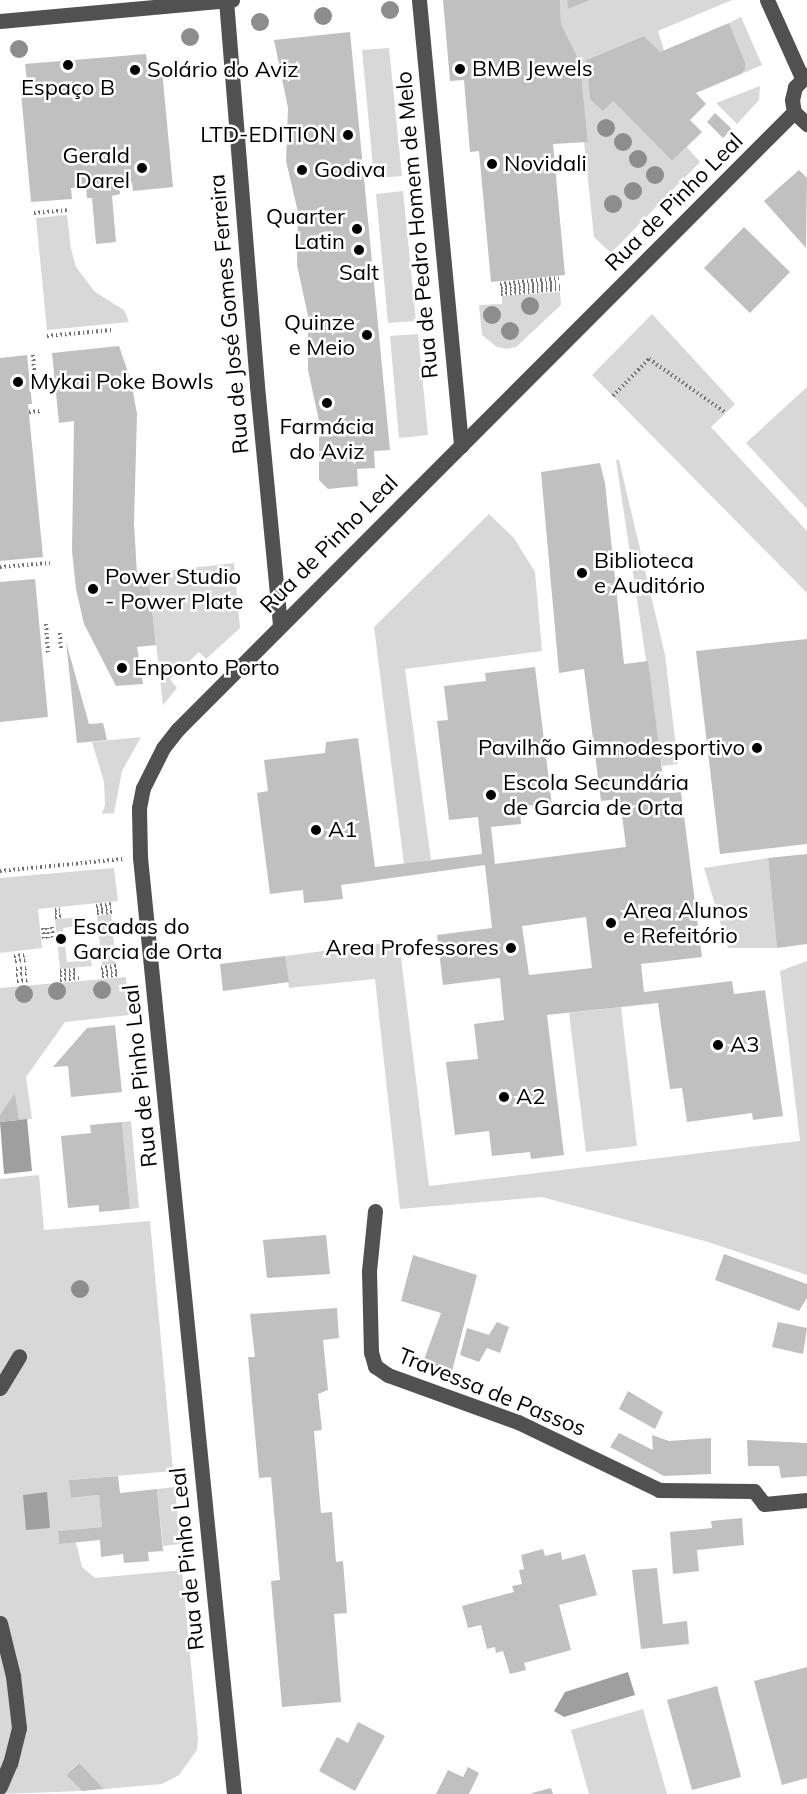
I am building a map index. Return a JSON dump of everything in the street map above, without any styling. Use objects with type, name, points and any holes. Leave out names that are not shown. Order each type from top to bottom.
[{"type":"street","name":"Rua de José Gomes Ferreira","points":[[226,0],[256,376],[280,625]]},
{"type":"street","points":[[0,21],[232,0]]},
{"type":"street","name":"Rua de Pedro Homem de Melo","points":[[419,0],[461,446]]},
{"type":"street","points":[[767,0],[804,76],[795,87],[792,100],[794,112],[807,124]]},
{"type":"street","name":"Rua de Pinho Leal","points":[[234,1794],[140,857],[139,808],[143,789],[163,748],[280,625],[794,112]]},
{"type":"street","name":"Travessa de Passos","points":[[375,1211],[369,1271],[371,1352],[375,1366],[388,1375],[518,1422],[660,1490],[754,1491],[764,1504],[807,1500]]},
{"type":"street","points":[[0,1388],[19,1356]]},
{"type":"street","points":[[0,1623],[13,1676],[18,1728],[10,1763],[0,1787]]},
{"type":"path","points":[[34,213],[67,210]]},
{"type":"path","points":[[501,289],[559,284],[501,289]]},
{"type":"path","points":[[47,336],[112,330]]},
{"type":"path","points":[[33,355],[35,386]]},
{"type":"path","points":[[613,396],[649,359],[726,413]]},
{"type":"path","points":[[29,412],[40,411]]},
{"type":"path","points":[[0,567],[50,563]]},
{"type":"path","points":[[46,624],[48,653]]},
{"type":"path","points":[[60,633],[62,651]]},
{"type":"path","points":[[0,871],[140,857]]},
{"type":"path","points":[[111,908],[97,910],[111,908]]},
{"type":"path","points":[[48,927],[48,939],[48,927]]},
{"type":"path","points":[[15,958],[28,957]]},
{"type":"path","points":[[29,968],[16,972],[29,973]]},
{"type":"path","points":[[117,971],[102,972],[117,971]]},
{"type":"path","points":[[78,974],[60,975],[78,974]]},
{"type":"path","points":[[17,981],[30,980]]},
{"type":"shaded area","points":[[560,0],[567,0],[568,9],[586,0],[732,0],[658,31],[664,50],[613,101],[672,161],[687,147],[700,162],[611,253],[594,237],[584,142],[588,142],[580,62],[561,24]],"holes":[[[644,36],[649,41],[590,98],[586,60]]]},
{"type":"shaded area","points":[[741,17],[762,65],[741,74],[745,62],[729,23]]},
{"type":"shaded area","points":[[389,48],[402,176],[374,178],[362,50]]},
{"type":"shaded area","points":[[760,86],[759,100],[737,124],[716,103]]},
{"type":"shaded area","points":[[403,191],[416,321],[388,323],[376,194]]},
{"type":"shaded area","points":[[67,215],[71,249],[76,267],[95,292],[124,310],[129,322],[47,330],[36,218]]},
{"type":"shaded area","points":[[560,292],[561,305],[516,347],[507,349],[497,347],[482,335],[479,305],[502,304],[502,296]]},
{"type":"shaded area","points":[[652,314],[735,404],[711,427],[807,531],[807,593],[592,375]]},
{"type":"shaded area","points":[[418,334],[428,435],[399,438],[390,336]]},
{"type":"shaded area","points":[[807,387],[807,509],[746,443]]},
{"type":"shaded area","points":[[616,460],[619,460],[665,655],[678,764],[662,766]]},
{"type":"shaded area","points":[[489,514],[514,538],[535,572],[542,651],[405,669],[431,860],[404,864],[374,627]]},
{"type":"shaded area","points":[[234,563],[240,628],[206,659],[199,652],[170,679],[177,688],[163,705],[148,573]]},
{"type":"shaded area","points":[[141,737],[122,771],[114,813],[102,814],[105,805],[104,782],[92,742]]},
{"type":"shaded area","points":[[768,858],[777,948],[728,948],[704,868]]},
{"type":"shaded area","points":[[114,868],[118,901],[38,909],[42,948],[0,953],[0,878]]},
{"type":"shaded area","points":[[111,914],[116,964],[102,965],[97,916]]},
{"type":"shaded area","points":[[86,917],[87,925],[63,928],[67,962],[91,960],[92,966],[60,969],[55,919]]},
{"type":"shaded area","points":[[399,941],[429,1186],[800,1141],[780,971],[807,961],[807,1275],[708,1242],[542,1197],[400,1209],[375,979],[289,988],[285,956]]},
{"type":"shaded area","points":[[126,977],[129,1015],[65,1022],[26,1077],[32,1119],[19,1120],[15,1094],[0,1115],[0,988]]},
{"type":"shaded area","points":[[621,1007],[637,1146],[586,1152],[569,1013]]},
{"type":"shaded area","points":[[27,1119],[32,1171],[4,1174],[0,1122]]},
{"type":"shaded area","points":[[131,1121],[139,1208],[130,1209],[122,1122]]},
{"type":"shaded area","points":[[39,1175],[44,1230],[150,1221],[173,1471],[70,1480],[71,1498],[99,1495],[102,1527],[58,1531],[59,1544],[76,1542],[82,1567],[95,1578],[182,1570],[198,1738],[197,1750],[179,1775],[162,1784],[104,1789],[78,1763],[66,1775],[82,1791],[0,1794],[0,1179]]},
{"type":"shaded area","points":[[175,1487],[180,1544],[163,1546],[157,1489]]},
{"type":"shaded area","points":[[47,1492],[50,1528],[26,1530],[23,1495]]},
{"type":"shaded area","points":[[628,1672],[635,1695],[564,1717],[554,1711],[565,1692]]},
{"type":"shaded area","points":[[643,1709],[667,1794],[589,1794],[571,1730]]},
{"type":"building","points":[[443,0],[560,0],[561,24],[580,62],[588,142],[553,144],[565,275],[491,282],[479,151],[470,152],[464,80],[450,81]]},
{"type":"building","points":[[567,0],[589,0],[568,9]]},
{"type":"building","points":[[729,23],[745,62],[745,69],[741,74],[696,93],[706,104],[690,120],[702,132],[672,161],[613,101],[603,111],[590,99],[586,60],[644,36],[660,52]]},
{"type":"building","points":[[350,32],[390,450],[374,451],[375,468],[357,469],[358,486],[328,489],[319,480],[319,421],[308,370],[308,316],[297,265],[298,212],[286,161],[288,108],[274,40]]},
{"type":"building","points":[[146,54],[148,72],[162,70],[173,187],[133,191],[132,182],[119,184],[120,194],[112,196],[116,242],[96,244],[92,198],[87,198],[86,187],[71,188],[72,199],[31,202],[20,82],[27,81],[25,64]]},
{"type":"building","points":[[715,113],[732,129],[723,138],[707,122]]},
{"type":"building","points":[[799,170],[807,178],[806,248],[764,201]]},
{"type":"building","points":[[744,227],[790,272],[750,313],[704,268]]},
{"type":"building","points":[[119,346],[131,381],[137,414],[134,524],[137,574],[148,573],[156,645],[137,647],[143,684],[116,686],[84,624],[76,589],[72,551],[74,421],[59,423],[52,353]]},
{"type":"building","points":[[27,355],[32,404],[28,404],[43,557],[0,561],[0,358]]},
{"type":"building","points":[[600,463],[605,483],[624,664],[648,661],[665,793],[681,792],[702,957],[641,964],[644,992],[732,981],[734,994],[765,990],[783,1116],[753,1120],[752,1113],[687,1122],[682,1088],[670,1089],[658,1003],[547,1015],[564,1155],[531,1159],[530,1152],[492,1156],[489,1131],[455,1135],[446,1062],[478,1059],[474,1024],[504,1020],[500,978],[443,985],[437,935],[492,928],[485,865],[341,885],[343,899],[304,903],[303,890],[270,894],[257,793],[268,791],[264,760],[325,753],[326,742],[358,738],[375,867],[482,854],[478,817],[449,820],[437,721],[448,720],[444,686],[486,681],[485,673],[535,667],[552,805],[520,809],[521,824],[491,827],[495,864],[626,847],[620,799],[601,801],[584,669],[559,673],[541,472]],"holes":[[[586,917],[592,968],[529,975],[522,926]]]},
{"type":"building","points":[[35,579],[48,717],[0,722],[0,582]]},
{"type":"building","name":"Pavilhão Gimnodesportivo","points":[[807,639],[807,844],[720,854],[696,651]]},
{"type":"building","points":[[66,642],[89,724],[103,723],[107,740],[77,743]]},
{"type":"building","points":[[807,854],[807,944],[777,948],[768,858]]},
{"type":"building","points":[[285,956],[289,982],[223,991],[220,964]]},
{"type":"building","points":[[115,1025],[122,1092],[71,1097],[68,1066],[53,1067],[87,1028]]},
{"type":"building","points":[[15,1093],[19,1120],[0,1122],[0,1115]]},
{"type":"building","points":[[122,1122],[130,1209],[99,1212],[99,1205],[68,1208],[61,1136],[91,1133],[90,1125]]},
{"type":"building","points":[[326,1235],[330,1274],[267,1278],[263,1240]]},
{"type":"building","points":[[724,1254],[807,1284],[807,1298],[799,1311],[715,1280]]},
{"type":"building","points":[[413,1255],[477,1275],[452,1371],[423,1362],[441,1313],[401,1301]]},
{"type":"building","points":[[337,1308],[339,1338],[323,1340],[328,1390],[318,1394],[322,1430],[314,1431],[321,1513],[332,1512],[336,1562],[343,1561],[347,1613],[334,1614],[341,1702],[282,1707],[271,1581],[280,1580],[271,1477],[259,1478],[248,1357],[255,1357],[250,1314]]},
{"type":"building","points":[[497,1322],[509,1327],[500,1353],[487,1348],[479,1362],[460,1355],[467,1328],[489,1335]]},
{"type":"building","points":[[778,1322],[807,1328],[803,1354],[772,1347]]},
{"type":"building","points":[[628,1391],[663,1412],[655,1429],[619,1409]]},
{"type":"building","points":[[619,1433],[653,1450],[652,1435],[669,1441],[711,1438],[711,1474],[664,1476],[610,1447]]},
{"type":"building","points":[[747,1440],[807,1443],[807,1476],[781,1478],[779,1466],[748,1466]]},
{"type":"building","points":[[118,1476],[120,1493],[157,1489],[163,1551],[148,1552],[149,1561],[124,1563],[123,1554],[101,1557],[100,1540],[59,1544],[58,1531],[102,1527],[99,1495],[71,1498],[69,1480]]},
{"type":"building","points":[[742,1518],[744,1545],[697,1550],[699,1571],[673,1574],[670,1532],[712,1528],[711,1521]]},
{"type":"building","points":[[543,1549],[545,1556],[561,1552],[562,1560],[585,1554],[597,1595],[559,1605],[571,1650],[524,1663],[526,1670],[510,1674],[503,1651],[496,1653],[495,1647],[487,1649],[481,1625],[468,1628],[462,1606],[514,1592],[512,1586],[522,1584],[519,1570],[524,1569],[521,1555]]},
{"type":"building","points":[[657,1568],[663,1624],[687,1621],[689,1644],[641,1649],[632,1570]]},
{"type":"building","points":[[807,1667],[807,1778],[782,1785],[754,1681]]},
{"type":"building","points":[[717,1686],[741,1777],[692,1790],[667,1700]]},
{"type":"building","points":[[358,1722],[385,1736],[355,1791],[319,1771],[337,1737],[348,1743]]},
{"type":"building","points":[[79,1763],[104,1789],[82,1791],[66,1775]]},
{"type":"building","points":[[468,1767],[479,1773],[469,1794],[436,1794],[448,1770],[463,1777]]},
{"type":"building","points":[[551,1788],[553,1794],[532,1794],[532,1793]]},
{"type":"place","name":"Espaço B","points":[[68,65]]},
{"type":"place","name":"BMB Jewels","points":[[460,69]]},
{"type":"place","name":"Solário do Aviz","points":[[135,70]]},
{"type":"place","name":"LTD-EDITION","points":[[348,135]]},
{"type":"place","name":"Novidali","points":[[492,164]]},
{"type":"place","name":"Gerald Darel","points":[[142,168]]},
{"type":"place","name":"Godiva","points":[[302,170]]},
{"type":"place","name":"Quarter Latin","points":[[357,229]]},
{"type":"place","name":"Salt","points":[[359,250]]},
{"type":"place","name":"Quinze e Meio","points":[[367,335]]},
{"type":"place","name":"Mykai Poke Bowls","points":[[18,382]]},
{"type":"place","name":"Farmácia do Aviz","points":[[327,403]]},
{"type":"place","name":"Biblioteca e Auditório","points":[[582,573]]},
{"type":"place","name":"Power Studio - Power Plate","points":[[93,589]]},
{"type":"place","name":"Enponto Porto","points":[[122,668]]},
{"type":"place","name":"Pavilhão Gimnodesportivo","points":[[757,748]]},
{"type":"place","name":"Escola Secundária de Garcia de Orta","points":[[491,795]]},
{"type":"place","name":"A1","points":[[316,830]]},
{"type":"place","name":"Area Alunos e Refeitório","points":[[611,923]]},
{"type":"place","name":"Escadas do Garcia de Orta","points":[[61,939]]},
{"type":"place","name":"Area Professores","points":[[511,948]]},
{"type":"place","name":"A3","points":[[718,1045]]},
{"type":"place","name":"A2","points":[[504,1097]]}]
